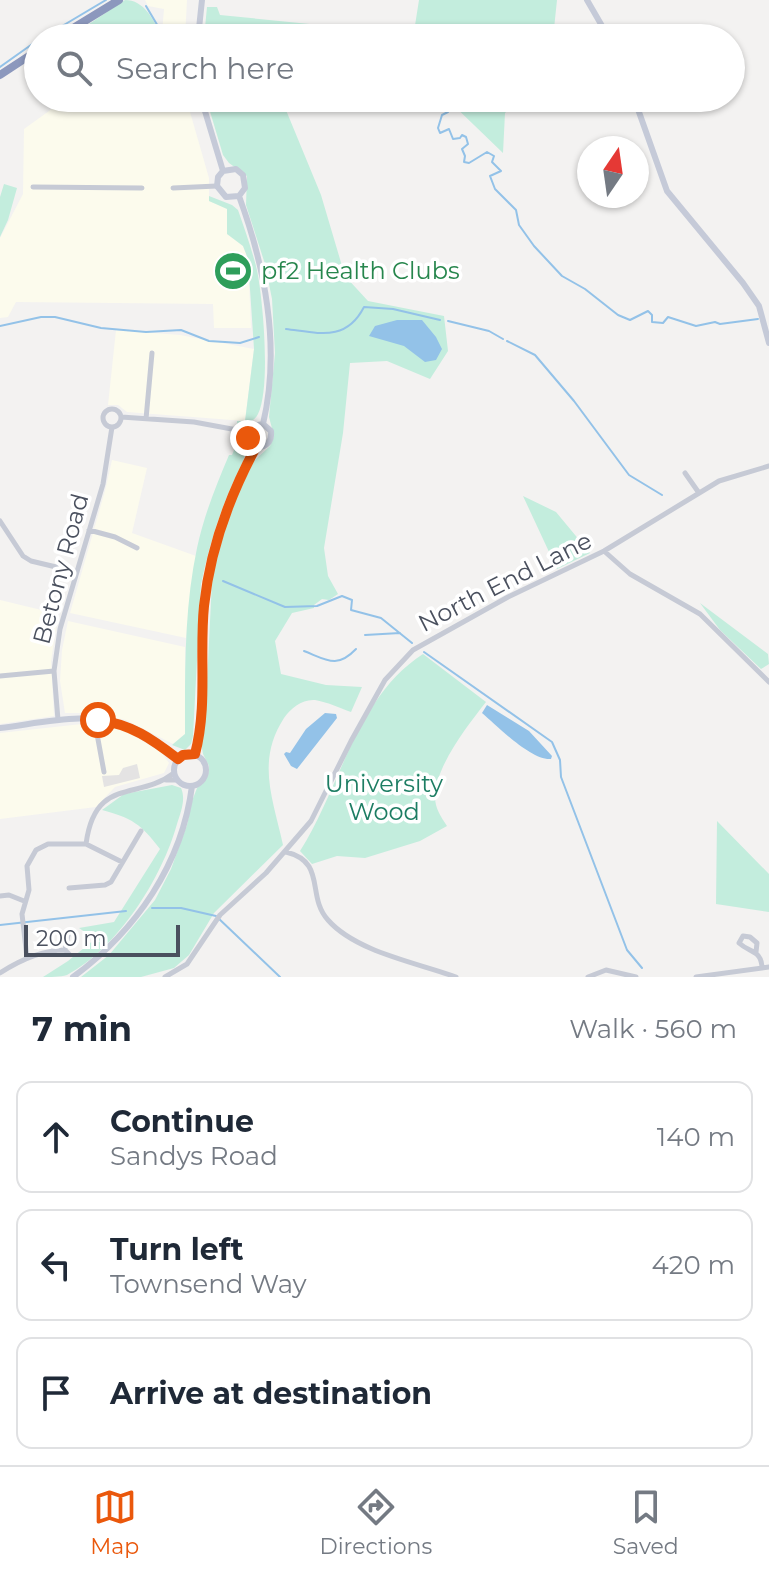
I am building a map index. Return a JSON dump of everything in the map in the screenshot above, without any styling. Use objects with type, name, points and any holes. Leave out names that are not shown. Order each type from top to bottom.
[{"type":"highway","points":[[80,24],[119,0]]},
{"type":"highway","points":[[0,75],[24,59]]},
{"type":"main road","points":[[199,24],[202,0]]},
{"type":"main road","points":[[587,0],[601,24]]},
{"type":"main road","points":[[205,112],[223,171]]},
{"type":"main road","points":[[639,112],[667,191],[759,306],[769,343]]},
{"type":"main road","points":[[236,169],[243,175],[245,188],[239,196],[226,197],[217,186],[218,177],[223,171],[236,169]]},
{"type":"main road","points":[[239,196],[259,260],[268,311],[270,364],[263,424]]},
{"type":"main road","points":[[263,424],[271,431],[270,441],[266,446],[256,447],[249,442],[248,432],[253,426],[263,424]]},
{"type":"main road","points":[[195,754],[203,702],[204,607],[210,563],[231,498],[256,447]]},
{"type":"main road","points":[[0,728],[58,720],[98,720],[130,726],[178,759]]},
{"type":"main road","points":[[73,977],[120,937],[154,892],[179,840],[192,786],[201,781],[206,771],[204,761],[195,754],[183,755],[178,759],[176,777],[192,786]]},
{"type":"street","points":[[173,188],[217,186]]},
{"type":"street","points":[[33,187],[142,188]]},
{"type":"street","points":[[146,419],[152,353]]},
{"type":"street","points":[[121,417],[117,426],[112,427],[103,420],[105,412],[114,408],[121,417],[194,422],[248,432]]},
{"type":"street","name":"Betony Road","points":[[58,720],[54,671],[64,614],[103,484],[112,427]]},
{"type":"street","name":"North End Lane","points":[[165,977],[187,964],[218,917],[286,852],[311,821],[385,680],[413,650],[508,597],[604,551],[719,481],[769,466]]},
{"type":"street","points":[[685,473],[699,493]]},
{"type":"street","points":[[0,521],[23,556],[31,561],[77,572]]},
{"type":"street","points":[[89,530],[115,537],[137,548]]},
{"type":"street","points":[[604,551],[630,574],[700,614],[769,682]]},
{"type":"street","points":[[760,675],[769,668]]},
{"type":"street","points":[[0,676],[54,671]]},
{"type":"street","points":[[98,720],[95,723],[104,772]]},
{"type":"street","points":[[86,844],[89,828],[110,797],[120,791],[176,777]]},
{"type":"street","points":[[69,888],[111,882],[141,837]]},
{"type":"street","points":[[293,843],[298,855],[310,866],[325,918],[337,929],[373,948],[456,977]]},
{"type":"street","points":[[27,958],[22,923],[24,901],[29,890],[29,861],[36,850],[48,844],[86,844],[122,862]]},
{"type":"street","points":[[286,852],[298,855]]},
{"type":"street","points":[[77,888],[77,896]]},
{"type":"street","points":[[0,896],[9,895],[24,901]]},
{"type":"street","points":[[0,973],[49,950],[67,952],[68,935]]},
{"type":"street","points":[[696,977],[766,967],[756,952]]},
{"type":"street","points":[[588,977],[606,970],[636,977]]},
{"type":"shaded area","points":[[145,0],[187,0],[186,24],[163,24],[164,9],[148,6]]},
{"type":"shaded area","points":[[48,112],[190,112],[209,178],[209,201],[227,208],[232,236],[243,246],[248,258],[251,328],[214,328],[213,304],[16,302],[8,317],[0,318],[0,238],[23,194],[24,129]]},
{"type":"shaded area","points":[[116,330],[180,335],[254,349],[245,421],[127,412],[118,405],[108,405]]},
{"type":"shaded area","points":[[112,460],[147,468],[132,533],[196,556],[186,638],[70,613]]},
{"type":"shaded area","points":[[0,600],[58,614],[51,662],[54,716],[0,724]]},
{"type":"shaded area","points":[[68,621],[185,647],[185,734],[173,744],[126,720],[91,713],[65,713],[60,681]]},
{"type":"shaded area","points":[[100,722],[127,731],[162,753],[169,763],[164,773],[115,787],[96,807],[0,819],[0,733]]},
{"type":"shaded area","points":[[137,764],[140,778],[104,787],[102,776],[119,775],[123,768]]},
{"type":"green space","points":[[125,0],[138,3],[156,24],[89,24]]},
{"type":"green space","points":[[419,0],[557,0],[554,24],[415,24]]},
{"type":"green space","points":[[207,7],[217,7],[220,15],[310,24],[205,24]]},
{"type":"green space","points":[[210,112],[287,112],[321,195],[345,276],[368,301],[444,316],[448,351],[430,379],[387,361],[350,363],[343,433],[324,548],[328,576],[338,594],[329,600],[322,599],[314,608],[292,613],[275,641],[281,674],[326,685],[362,687],[351,712],[320,701],[306,701],[290,711],[276,734],[271,750],[269,780],[283,845],[214,913],[189,955],[174,968],[141,977],[81,977],[109,955],[155,900],[171,869],[197,788],[208,776],[209,766],[201,743],[212,580],[219,545],[240,489],[254,461],[270,446],[274,436],[269,417],[275,353],[272,299],[265,264],[246,205],[247,176],[223,155]]},
{"type":"green space","points":[[461,112],[506,112],[503,153]]},
{"type":"green space","points":[[4,184],[17,188],[0,237],[0,197]]},
{"type":"green space","points":[[209,196],[238,210],[257,270],[265,343],[264,384],[258,414],[244,424],[237,424],[237,421],[245,421],[254,349],[248,259],[243,246],[227,234],[227,209],[209,201]]},
{"type":"green space","points":[[235,436],[245,444],[245,452],[216,528],[201,584],[193,736],[185,750],[172,745],[185,734],[186,641],[193,571],[207,512],[229,455],[232,455],[237,443]]},
{"type":"green space","points":[[523,496],[556,512],[590,553],[557,569]]},
{"type":"green space","points":[[700,603],[768,654],[769,664],[761,669],[720,630]]},
{"type":"green space","name":"University Wood","points":[[423,654],[486,702],[446,760],[436,785],[436,805],[447,826],[420,841],[365,858],[337,856],[312,864],[300,851],[351,745],[381,694],[400,672]]},
{"type":"green space","points":[[172,785],[181,788],[183,801],[180,815],[161,867],[136,910],[104,948],[86,963],[67,975],[43,977],[95,939],[79,928],[114,922],[160,849],[135,823],[102,810],[124,794]]},
{"type":"green space","points":[[717,821],[769,874],[769,912],[716,904]]},
{"type":"water","points":[[397,320],[422,320],[442,349],[436,360],[425,362],[404,346],[369,336],[375,326]]},
{"type":"water","points":[[487,705],[529,731],[552,756],[551,759],[534,754],[505,734],[482,713]]},
{"type":"water","points":[[325,713],[336,714],[337,718],[297,769],[291,766],[284,754],[290,753],[306,729]]},
{"type":"waterway","points":[[66,24],[106,0]]},
{"type":"waterway","points":[[146,6],[157,24]]},
{"type":"waterway","points":[[0,67],[24,50]]},
{"type":"waterway","points":[[448,112],[442,115],[438,128],[440,133],[449,129],[453,139],[462,135],[466,137],[468,144],[462,149],[464,162],[469,163],[487,152],[494,156],[492,162],[501,171],[490,176],[495,189],[516,210],[519,225],[534,246],[562,276],[585,289],[618,315],[630,320],[648,311],[652,322],[663,323],[668,317],[696,326],[758,319]]},
{"type":"waterway","points":[[286,329],[331,333],[349,326],[364,307],[393,309],[440,320]]},
{"type":"waterway","points":[[0,326],[55,317],[101,328],[146,332],[181,330],[209,341],[240,343],[259,337]]},
{"type":"waterway","points":[[448,321],[489,331],[503,339]]},
{"type":"waterway","points":[[507,341],[535,355],[629,475],[662,495]]},
{"type":"waterway","points":[[223,581],[285,607],[317,606],[342,596],[352,600],[351,610],[381,618],[412,643]]},
{"type":"waterway","points":[[365,635],[400,633]]},
{"type":"waterway","points":[[304,651],[337,661],[356,649]]},
{"type":"waterway","points":[[424,652],[552,742],[560,760],[561,777],[627,950],[642,968]]},
{"type":"waterway","points":[[152,908],[181,908],[216,916],[280,977]]},
{"type":"waterway","points":[[0,925],[126,911]]},
{"type":"place","name":"pf2 Health Clubs","points":[[233,271]]},
{"type":"route","points":[[98,720],[130,726],[178,759],[183,755],[195,754],[203,702],[204,607],[210,563],[231,498],[256,447],[248,438]]}]
